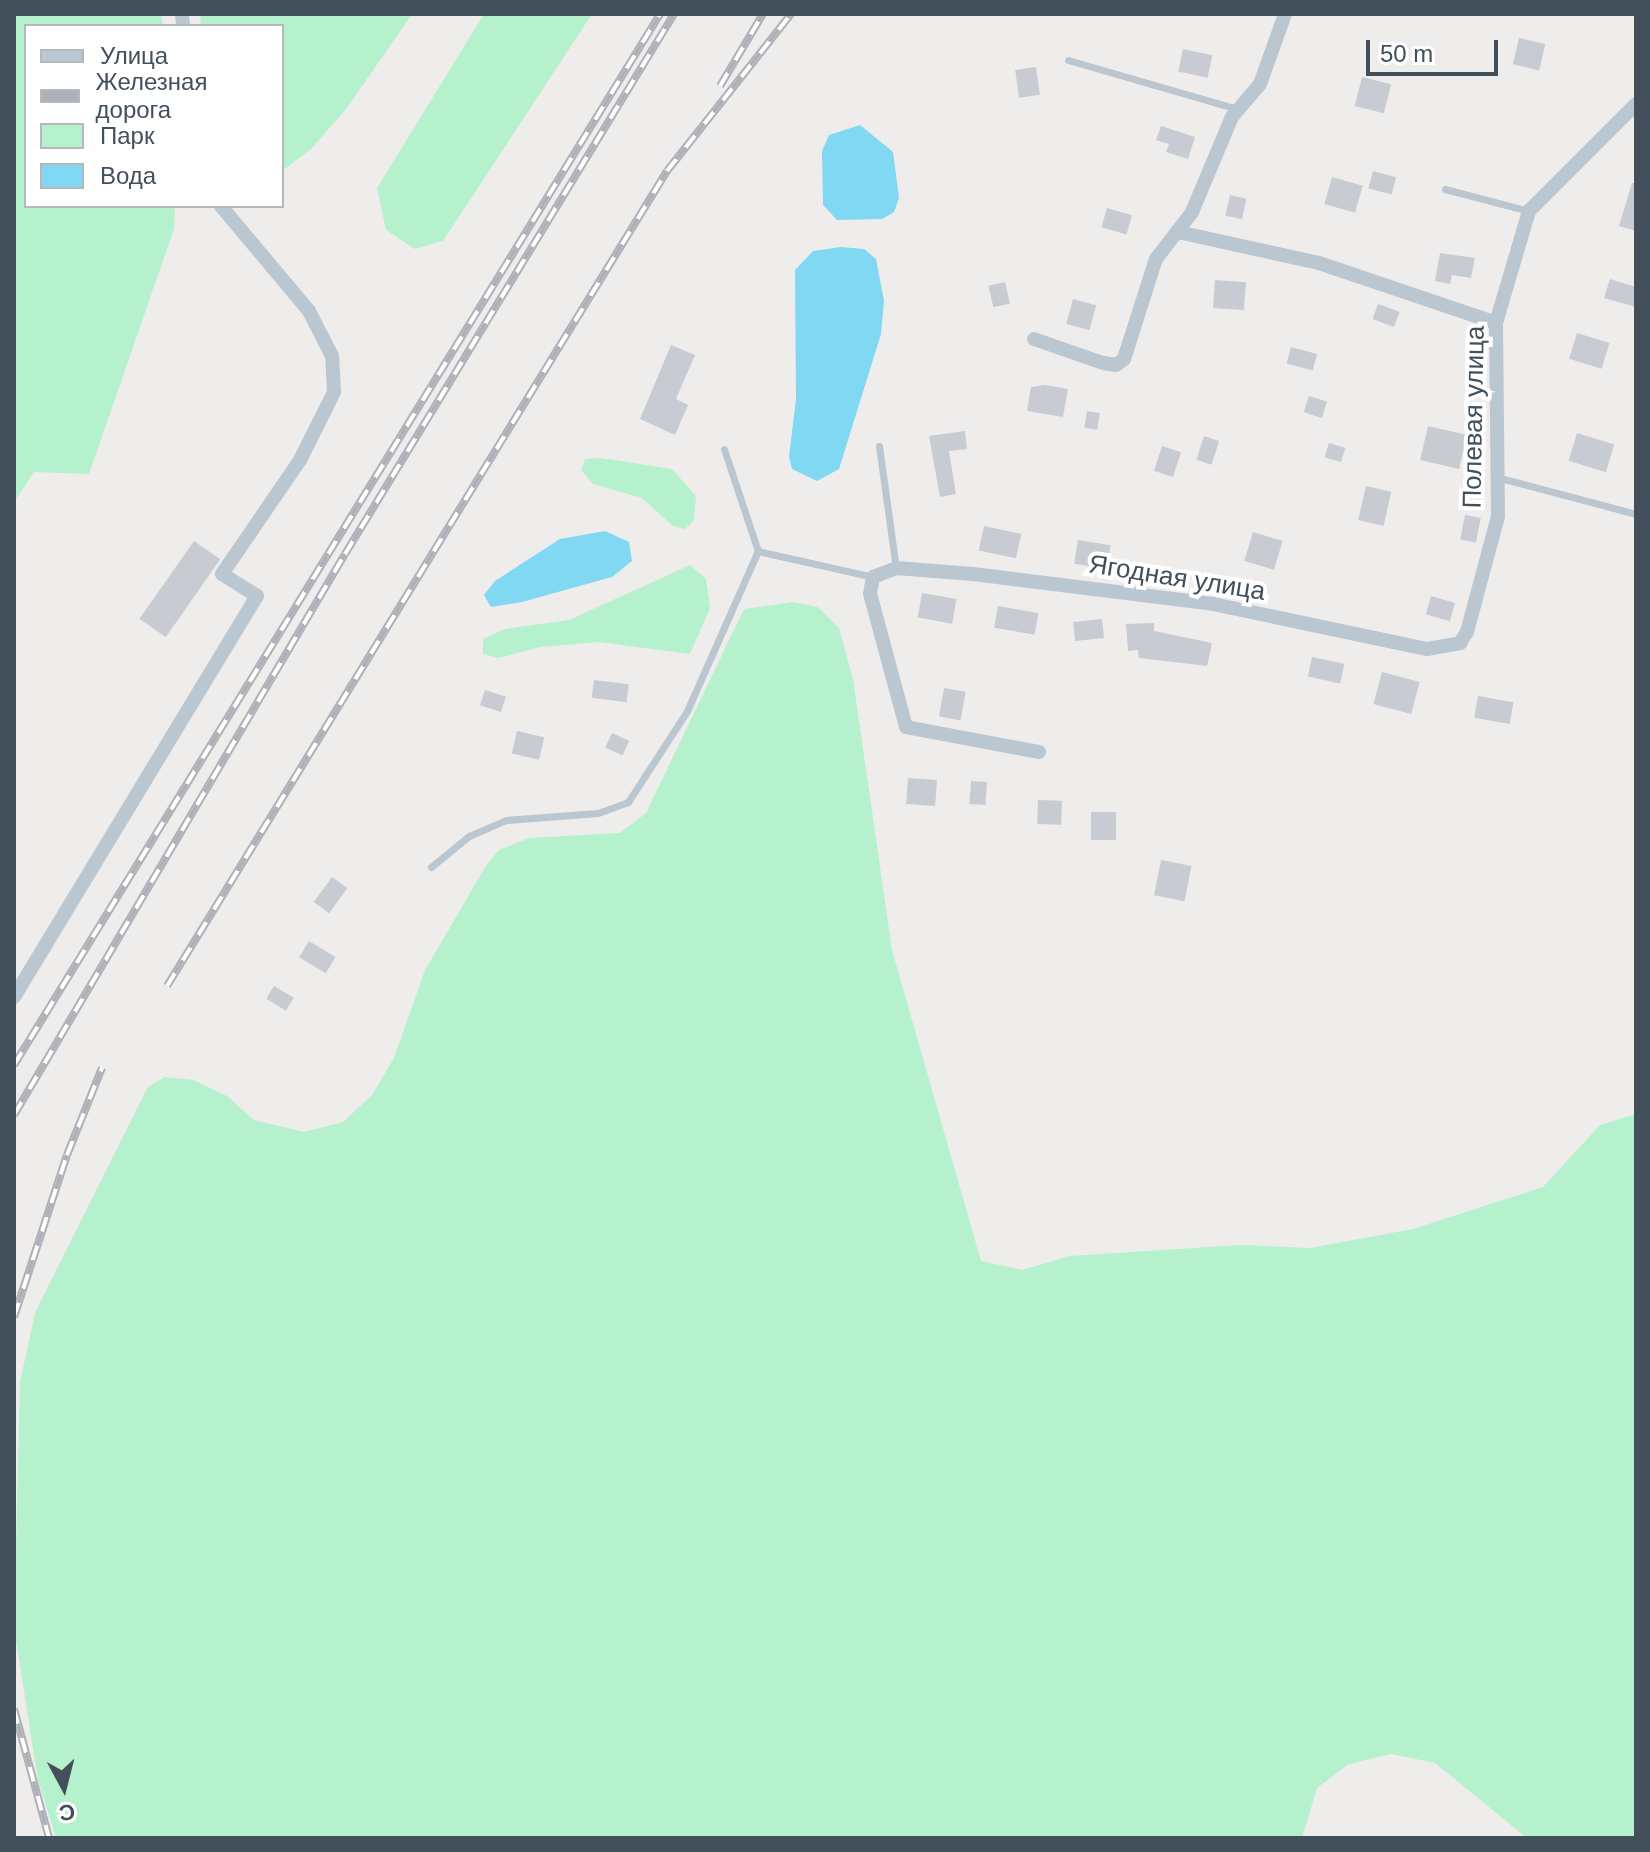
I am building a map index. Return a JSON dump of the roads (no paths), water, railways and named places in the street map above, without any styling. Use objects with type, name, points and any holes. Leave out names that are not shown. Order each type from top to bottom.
[{"type":"street","points":[[1034,339],[1116,365],[1124,359],[1156,259],[1178,232],[1238,109],[1260,84],[1285,14]]},
{"type":"street","name":"Полевая улица","points":[[1467,632],[1498,516],[1496,323],[1529,211],[1636,104]]},
{"type":"street","points":[[14,997],[257,596],[222,574],[300,460],[334,392],[332,356],[309,311],[223,208]]},
{"type":"street","points":[[1178,232],[1319,263],[1496,323]]},
{"type":"street","name":"Ягодная улица","points":[[873,577],[896,568],[1213,604],[1427,649],[1460,643],[1467,632]]},
{"type":"street","points":[[873,577],[870,594],[906,727],[1039,752]]},
{"type":"lane","points":[[1068,60],[1238,109]]},
{"type":"lane","points":[[1445,189],[1529,211]]},
{"type":"lane","points":[[879,446],[896,568]]},
{"type":"lane","points":[[431,867],[469,836],[506,820],[598,813],[628,802],[687,711],[758,551],[724,449]]},
{"type":"lane","points":[[1500,478],[1636,514]]},
{"type":"lane","points":[[758,551],[873,577]]},
{"type":"water","points":[[860,125],[893,152],[899,198],[894,212],[882,219],[837,220],[823,205],[822,151],[829,135]]},
{"type":"water","points":[[841,247],[864,249],[876,259],[884,301],[881,334],[839,469],[817,481],[792,469],[789,457],[796,399],[795,270],[813,251]]},
{"type":"water","points":[[605,531],[629,542],[632,561],[612,577],[522,602],[491,607],[484,595],[495,581],[560,539]]},
{"type":"railway","points":[[14,1065],[660,14]]},
{"type":"railway","points":[[14,1115],[345,554],[674,14]]},
{"type":"railway","points":[[720,86],[763,14]]},
{"type":"railway","points":[[167,986],[667,171],[791,14]]},
{"type":"railway","points":[[14,1317],[67,1155],[102,1068]]},
{"type":"railway","points":[[14,1709],[49,1838]]}]
